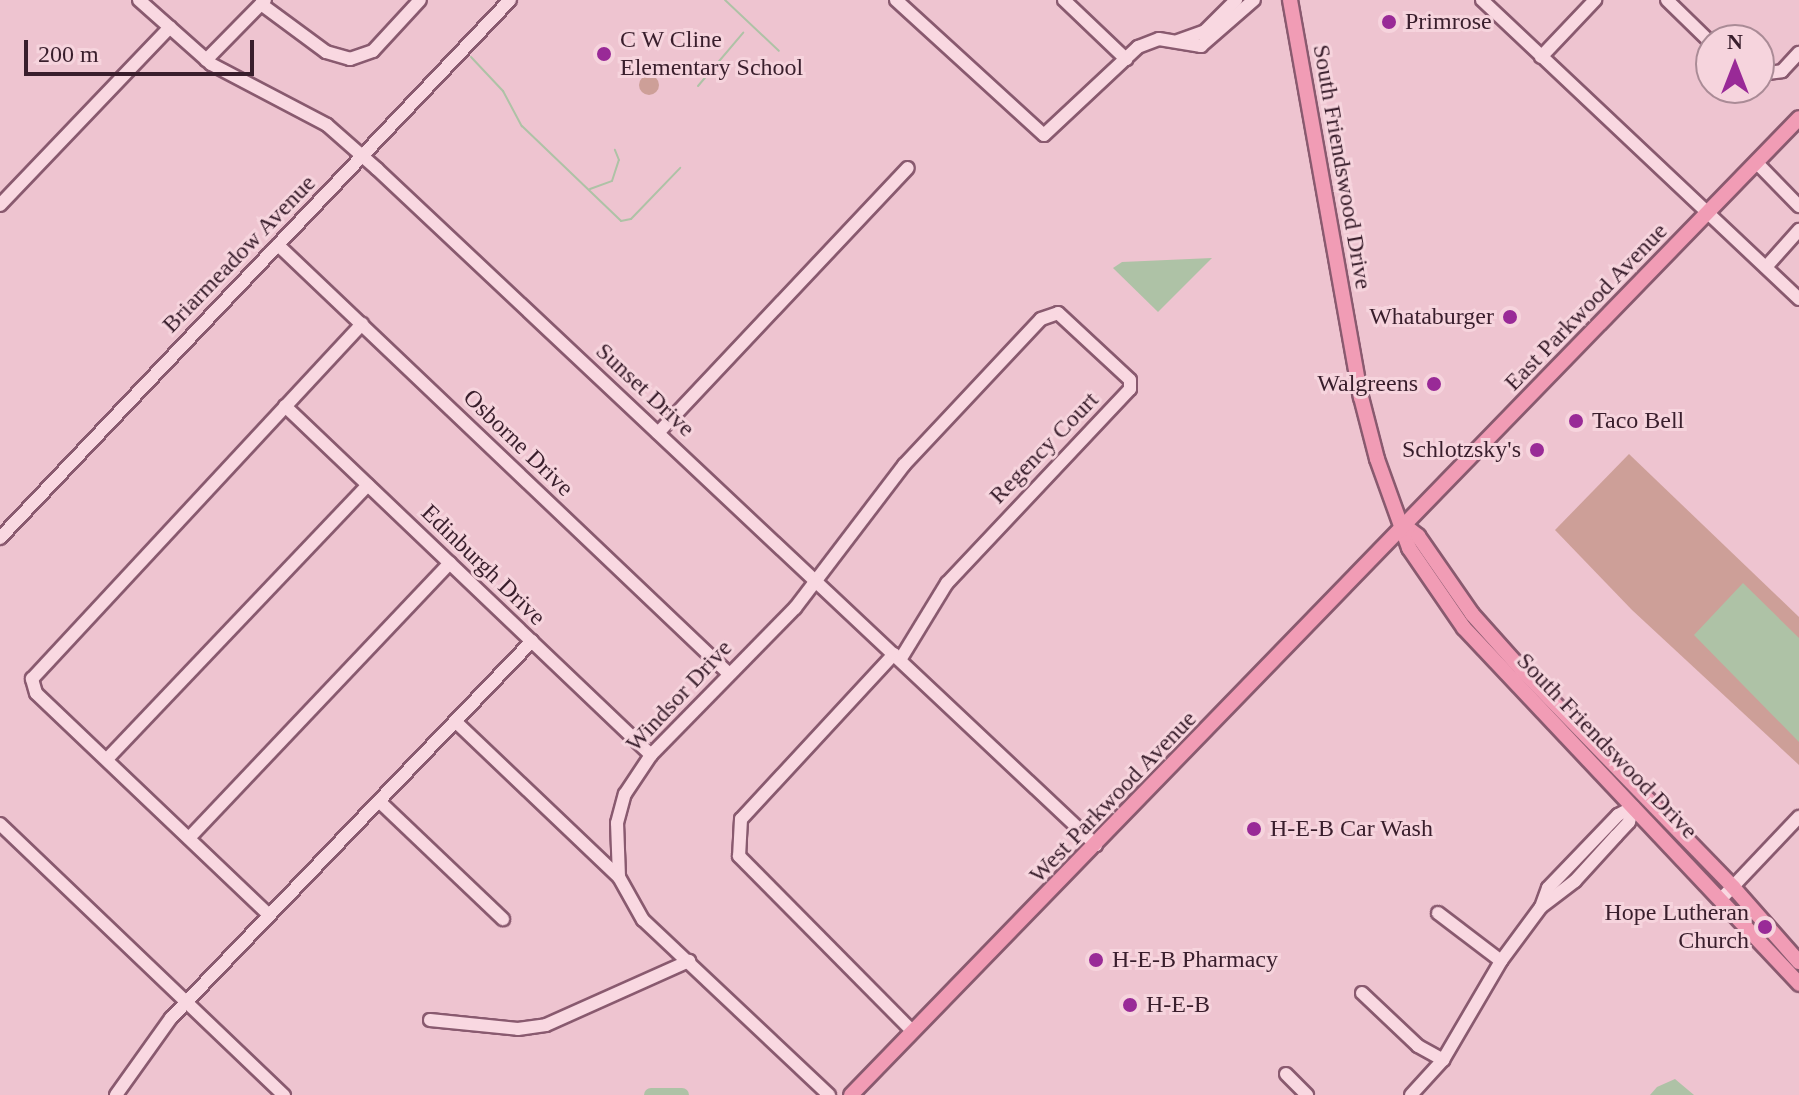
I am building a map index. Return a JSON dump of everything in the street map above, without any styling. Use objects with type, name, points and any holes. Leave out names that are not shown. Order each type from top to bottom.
[{"type":"main road","name":"South Friendswood Drive","points":[[1290,0],[1360,394],[1377,459],[1409,548],[1464,628],[1722,898],[1799,984]]},
{"type":"main road","name":"East Parkwood Avenue","points":[[1403,525],[1799,118]]},
{"type":"main road","name":"South Friendswood Drive","points":[[1403,525],[1418,536],[1472,614],[1522,670],[1733,887],[1799,962]]},
{"type":"main road","name":"West Parkwood Avenue","points":[[851,1095],[1403,525]]},
{"type":"street","name":"Sunset Drive","points":[[139,0],[206,60],[327,125],[1096,845]]},
{"type":"street","points":[[206,60],[263,2],[326,52],[350,59],[373,51],[420,0]]},
{"type":"street","name":"Briarmeadow Avenue","points":[[0,538],[510,0]]},
{"type":"street","points":[[896,0],[1044,135],[1147,41],[1178,41],[1201,46],[1236,5],[1254,0]]},
{"type":"street","points":[[1064,0],[1126,59]]},
{"type":"street","points":[[1482,0],[1799,299]]},
{"type":"street","points":[[1541,57],[1595,0]]},
{"type":"street","points":[[1667,0],[1695,27]]},
{"type":"street","points":[[0,205],[170,27]]},
{"type":"street","points":[[1775,72],[1782,71],[1799,53]]},
{"type":"street","points":[[1756,162],[1799,206]]},
{"type":"street","points":[[658,433],[908,168]]},
{"type":"street","points":[[1766,267],[1799,230]]},
{"type":"street","name":"Osborne Drive","points":[[278,245],[728,673]]},
{"type":"street","name":"Regency Court","points":[[912,1031],[739,856],[741,819],[897,657],[947,583],[1130,389],[1130,380],[1058,313],[1041,319],[1024,338]]},
{"type":"street","points":[[268,914],[33,686],[35,673],[362,324]]},
{"type":"street","name":"Windsor Drive","points":[[829,1095],[643,920],[619,877],[617,823],[625,794],[651,755],[817,582],[904,465],[1024,338]]},
{"type":"street","name":"Edinburgh Drive","points":[[285,406],[651,755]]},
{"type":"street","points":[[107,759],[368,485]]},
{"type":"street","points":[[189,838],[450,563]]},
{"type":"street","points":[[116,1095],[171,1018],[532,641]]},
{"type":"street","points":[[456,722],[619,877]]},
{"type":"street","points":[[380,802],[503,919]]},
{"type":"street","points":[[1411,1095],[1443,1060],[1501,961],[1541,907],[1607,846],[1629,822],[1633,807]]},
{"type":"street","points":[[1722,898],[1799,817]]},
{"type":"street","points":[[0,824],[284,1095]]},
{"type":"street","points":[[1438,913],[1501,961]]},
{"type":"street","points":[[430,1020],[518,1029],[546,1025],[689,961]]},
{"type":"street","points":[[1362,993],[1418,1046],[1443,1060]]},
{"type":"street","points":[[1286,1074],[1307,1095]]},
{"type":"shaded area","points":[[649,75],[656,78],[659,85],[656,92],[649,95],[642,92],[639,85],[642,78]]},
{"type":"shaded area","points":[[1212,258],[1158,312],[1113,268],[1122,262]]},
{"type":"shaded area","points":[[1629,454],[1799,617],[1799,765],[1632,610],[1555,530]]},
{"type":"shaded area","points":[[1743,583],[1799,638],[1799,742],[1694,635]]},
{"type":"shaded area","points":[[1675,1079],[1694,1095],[1650,1095],[1657,1087]]},
{"type":"waterway","points":[[725,0],[779,51]]},
{"type":"waterway","points":[[698,86],[743,33]]},
{"type":"waterway","points":[[471,57],[503,91],[522,126],[621,221],[631,219],[680,168]]},
{"type":"waterway","points":[[590,189],[612,181],[619,160],[615,150]]},
{"type":"waterway","points":[[651,1095],[682,1095]]},
{"type":"place","name":"Primrose","points":[[1389,22]]},
{"type":"place","name":"C W Cline Elementary School","points":[[604,54]]},
{"type":"place","name":"Whataburger","points":[[1510,317]]},
{"type":"place","name":"Walgreens","points":[[1434,384]]},
{"type":"place","name":"Taco Bell","points":[[1576,421]]},
{"type":"place","name":"Schlotzsky's","points":[[1537,450]]},
{"type":"place","name":"H-E-B Car Wash","points":[[1254,829]]},
{"type":"place","name":"Hope Lutheran Church","points":[[1765,927]]},
{"type":"place","name":"H-E-B Pharmacy","points":[[1096,960]]},
{"type":"place","name":"H-E-B","points":[[1130,1005]]}]
